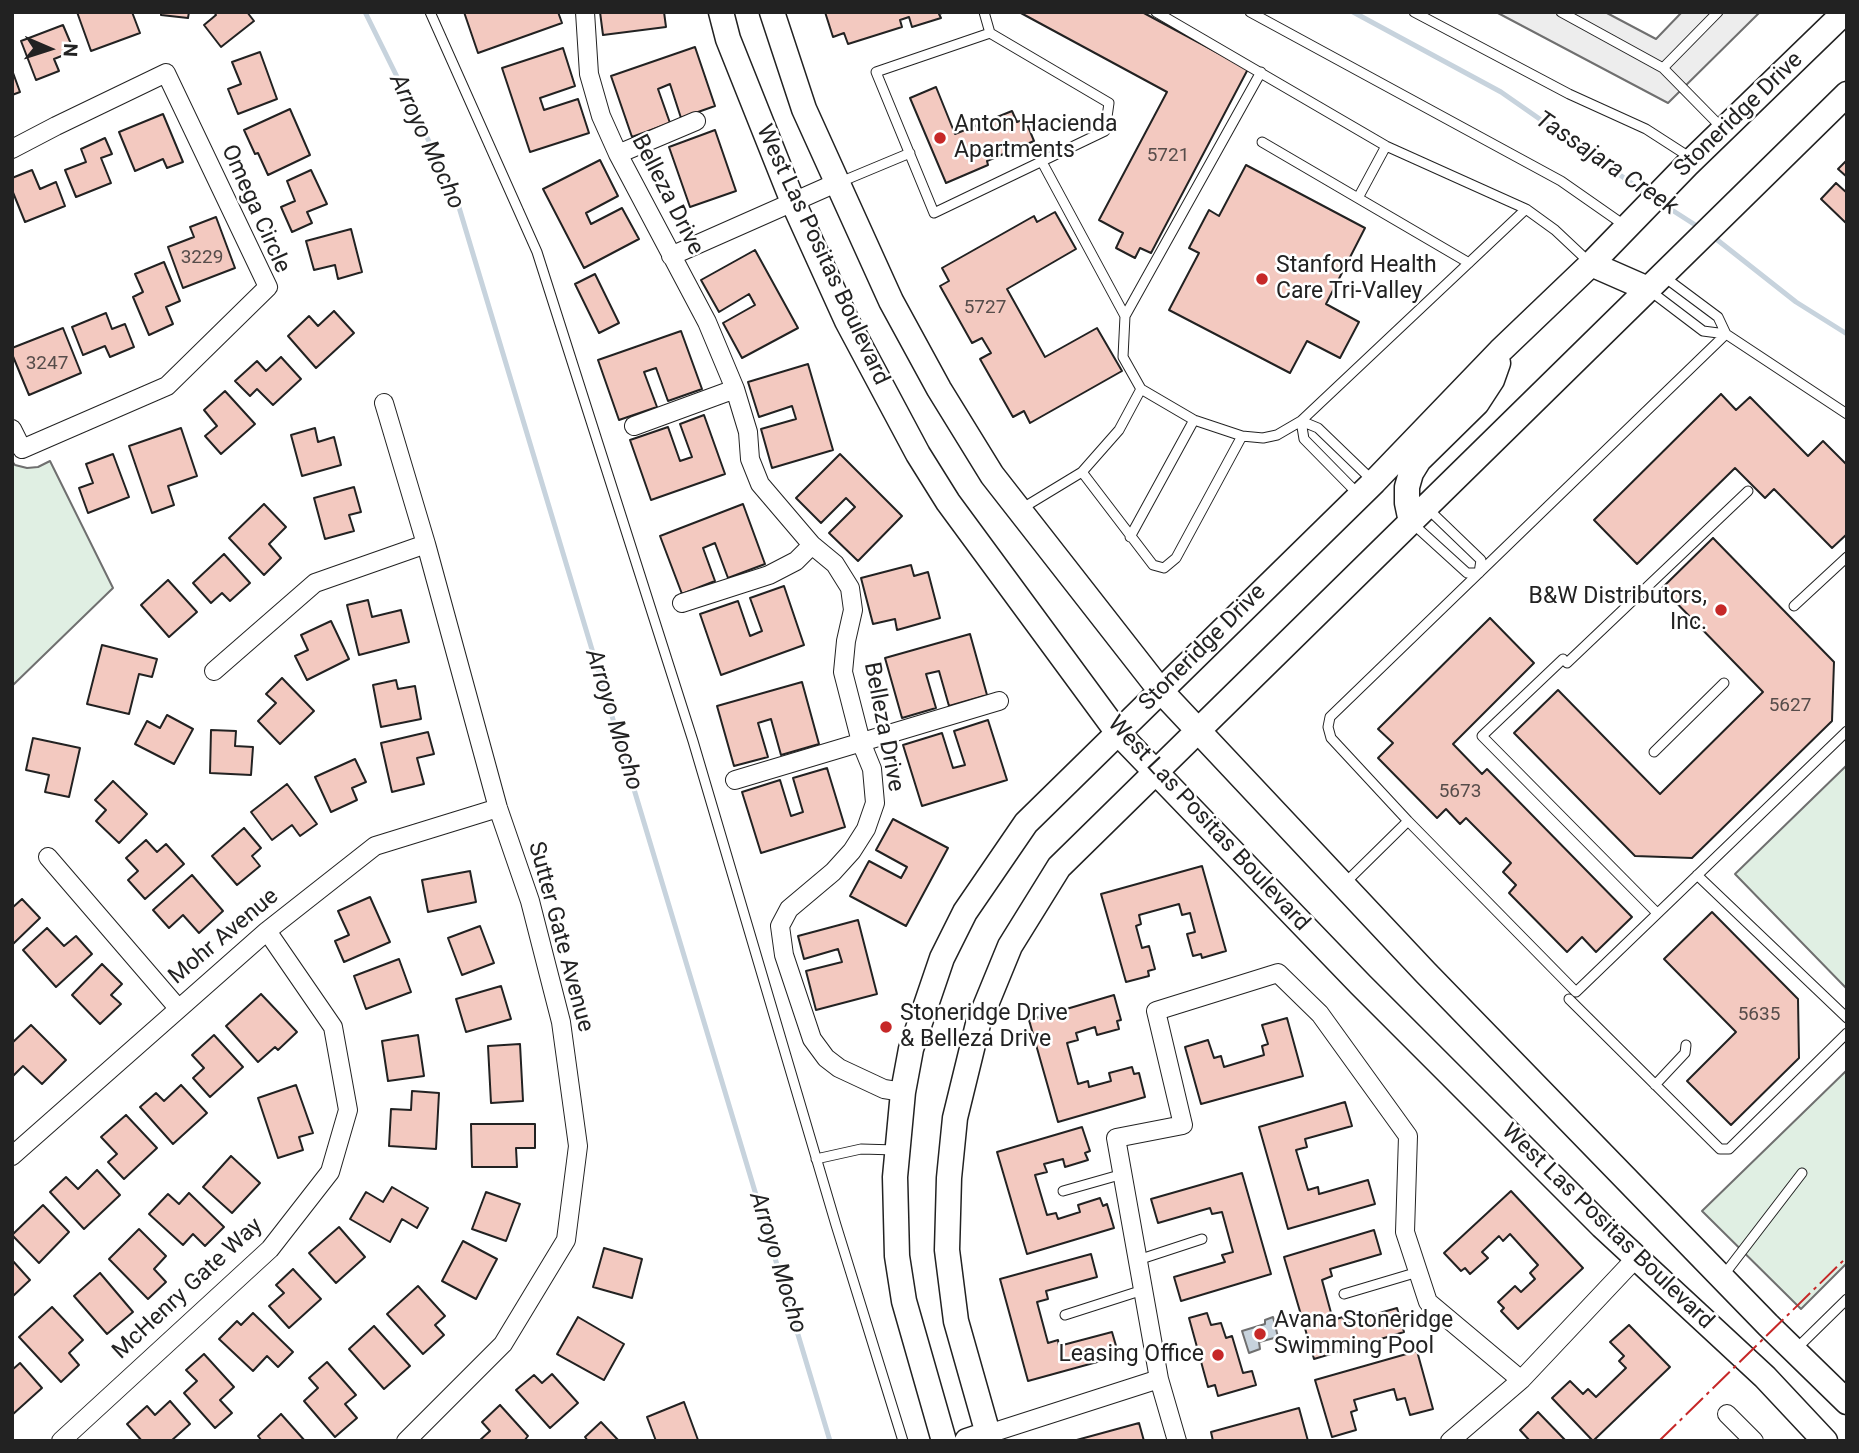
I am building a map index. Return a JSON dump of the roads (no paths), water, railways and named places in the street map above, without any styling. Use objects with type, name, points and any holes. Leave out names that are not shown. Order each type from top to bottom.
[{"type":"main road","name":"West Las Positas Boulevard","points":[[721,12],[737,63],[793,202],[847,321],[918,454],[948,502],[1118,733],[1370,994],[1636,1258],[1765,1377],[1825,1441]]},
{"type":"main road","name":"West Las Positas Boulevard","points":[[772,12],[804,109],[891,301],[939,389],[992,475],[1160,690],[1343,885],[1722,1278],[1847,1402]]},
{"type":"main road","name":"Stoneridge Drive","points":[[944,1441],[904,1301],[897,1256],[895,1177],[903,1092],[911,1049],[942,958],[965,912],[1026,823],[1366,489],[1500,351],[1591,264],[1627,224],[1845,12]]},
{"type":"main road","points":[[982,1439],[956,1321],[947,1250],[955,1118],[978,1024],[1010,946],[1059,867],[1847,93]]},
{"type":"main road","points":[[1591,264],[1662,275]]},
{"type":"main road","points":[[1418,514],[1407,495],[1411,473],[1419,460],[1477,402],[1497,368],[1500,351]]},
{"type":"street","name":"Belleza Drive","points":[[585,12],[589,74],[601,116],[618,154],[707,323],[736,389],[748,432],[750,459],[760,484],[812,545],[835,564],[850,588],[853,610],[846,641],[844,672],[861,742],[872,769],[876,803],[866,829],[852,850],[833,872],[789,909],[780,926],[783,955],[812,1039],[826,1058],[839,1068],[884,1089],[903,1092]]},
{"type":"street","name":"Omega Circle","points":[[12,149],[166,73],[268,288],[167,386],[16,439]]},
{"type":"street","points":[[618,154],[696,121]]},
{"type":"street","points":[[671,256],[836,183]]},
{"type":"street","points":[[634,426],[736,389]]},
{"type":"street","name":"Sutter Gate Avenue","points":[[384,403],[426,544],[498,808],[530,901],[561,1022],[578,1146],[566,1240],[503,1344],[406,1441]]},
{"type":"street","points":[[214,671],[316,583],[426,544]]},
{"type":"street","points":[[682,603],[769,575],[796,561],[812,545]]},
{"type":"street","points":[[735,780],[999,701]]},
{"type":"street","name":"Mohr Avenue","points":[[15,1149],[267,931],[375,846],[498,808]]},
{"type":"street","points":[[48,857],[178,1008]]},
{"type":"street","name":"McHenry Gate Way","points":[[61,1441],[271,1249],[330,1172],[348,1110],[333,1027],[267,931]]},
{"type":"street","points":[[1177,1441],[1159,1380],[1116,1138],[1183,1125],[1156,1011],[1278,973],[1320,1014],[1408,1136],[1405,1232],[1428,1303],[1521,1380]]},
{"type":"street","points":[[1450,1441],[1521,1380],[1636,1258]]},
{"type":"street","points":[[982,1439],[1159,1380]]},
{"type":"street","points":[[1727,1414],[1754,1441]]},
{"type":"lane","points":[[430,12],[537,252],[693,741],[816,1159],[903,1441]]},
{"type":"lane","points":[[984,12],[990,33],[1109,103],[1105,131],[934,214],[876,72],[990,33]]},
{"type":"lane","points":[[1156,12],[1386,146],[1526,209],[1555,230],[1591,264]]},
{"type":"lane","points":[[1250,12],[1561,181],[1627,224]]},
{"type":"lane","points":[[1414,12],[1569,94],[1646,129],[1690,162]]},
{"type":"lane","points":[[1561,12],[1663,68],[1724,129]]},
{"type":"lane","points":[[1663,68],[1718,12]]},
{"type":"lane","points":[[1261,72],[1125,316],[1123,357],[1141,389],[1194,420],[1242,436],[1263,438],[1277,435],[1301,421],[1526,209]]},
{"type":"lane","points":[[1262,142],[1469,263]]},
{"type":"lane","points":[[1358,198],[1386,146]]},
{"type":"lane","points":[[836,183],[909,153]]},
{"type":"lane","points":[[1042,162],[1125,316]]},
{"type":"lane","points":[[1662,275],[1703,331],[1726,334],[1847,414]]},
{"type":"lane","points":[[1662,275],[1718,317],[1726,334]]},
{"type":"lane","points":[[1726,334],[1330,718],[1328,727],[1331,738],[1408,821],[1576,992],[1847,731]]},
{"type":"lane","points":[[1020,510],[1082,472],[1119,430],[1141,389]]},
{"type":"lane","points":[[1130,537],[1194,420]]},
{"type":"lane","points":[[1301,421],[1318,428],[1366,489]]},
{"type":"lane","points":[[1301,421],[1304,439],[1366,489]]},
{"type":"lane","points":[[1082,472],[1153,565],[1164,568],[1176,558],[1242,436]]},
{"type":"lane","points":[[1657,913],[1482,736],[1748,491]]},
{"type":"lane","points":[[1418,514],[1467,573],[1479,573]]},
{"type":"lane","points":[[1418,514],[1481,560],[1479,573]]},
{"type":"lane","points":[[1794,606],[1847,557]]},
{"type":"lane","points":[[1654,752],[1724,683]]},
{"type":"lane","points":[[1343,885],[1408,821]]},
{"type":"lane","points":[[1697,876],[1847,1018]]},
{"type":"lane","points":[[1569,999],[1720,1149],[1729,1149],[1847,1033]]},
{"type":"lane","points":[[1655,1085],[1685,1053],[1686,1045]]},
{"type":"lane","points":[[816,1159],[861,1149],[897,1150]]},
{"type":"lane","points":[[1722,1278],[1802,1173]]},
{"type":"lane","points":[[1063,1191],[1122,1174]]},
{"type":"lane","points":[[1138,1260],[1202,1239]]},
{"type":"lane","points":[[1344,1294],[1418,1272]]},
{"type":"lane","points":[[1065,1315],[1143,1290]]},
{"type":"lane","points":[[1794,1351],[1847,1298]]},
{"type":"waterway","name":"Arroyo Mocho","points":[[365,12],[455,194],[830,1441]]},
{"type":"waterway","name":"Tassajara Creek","points":[[1353,12],[1501,92],[1650,196]]},
{"type":"waterway","name":"Tassajara Creek","points":[[1661,203],[1700,228]]},
{"type":"waterway","name":"Tassajara Creek","points":[[1711,235],[1796,302],[1847,334]]},
{"type":"place","name":"Anton Hacienda Apartments","points":[[940,138]]},
{"type":"place","name":"Stanford Health Care Tri-Valley","points":[[1262,279]]},
{"type":"place","name":"B&W Distributors, Inc.","points":[[1721,610]]},
{"type":"place","name":"Stoneridge Drive & Belleza Drive","points":[[886,1027]]},
{"type":"place","name":"Avana Stoneridge Swimming Pool","points":[[1260,1334]]},
{"type":"place","name":"Leasing Office","points":[[1218,1355]]}]
